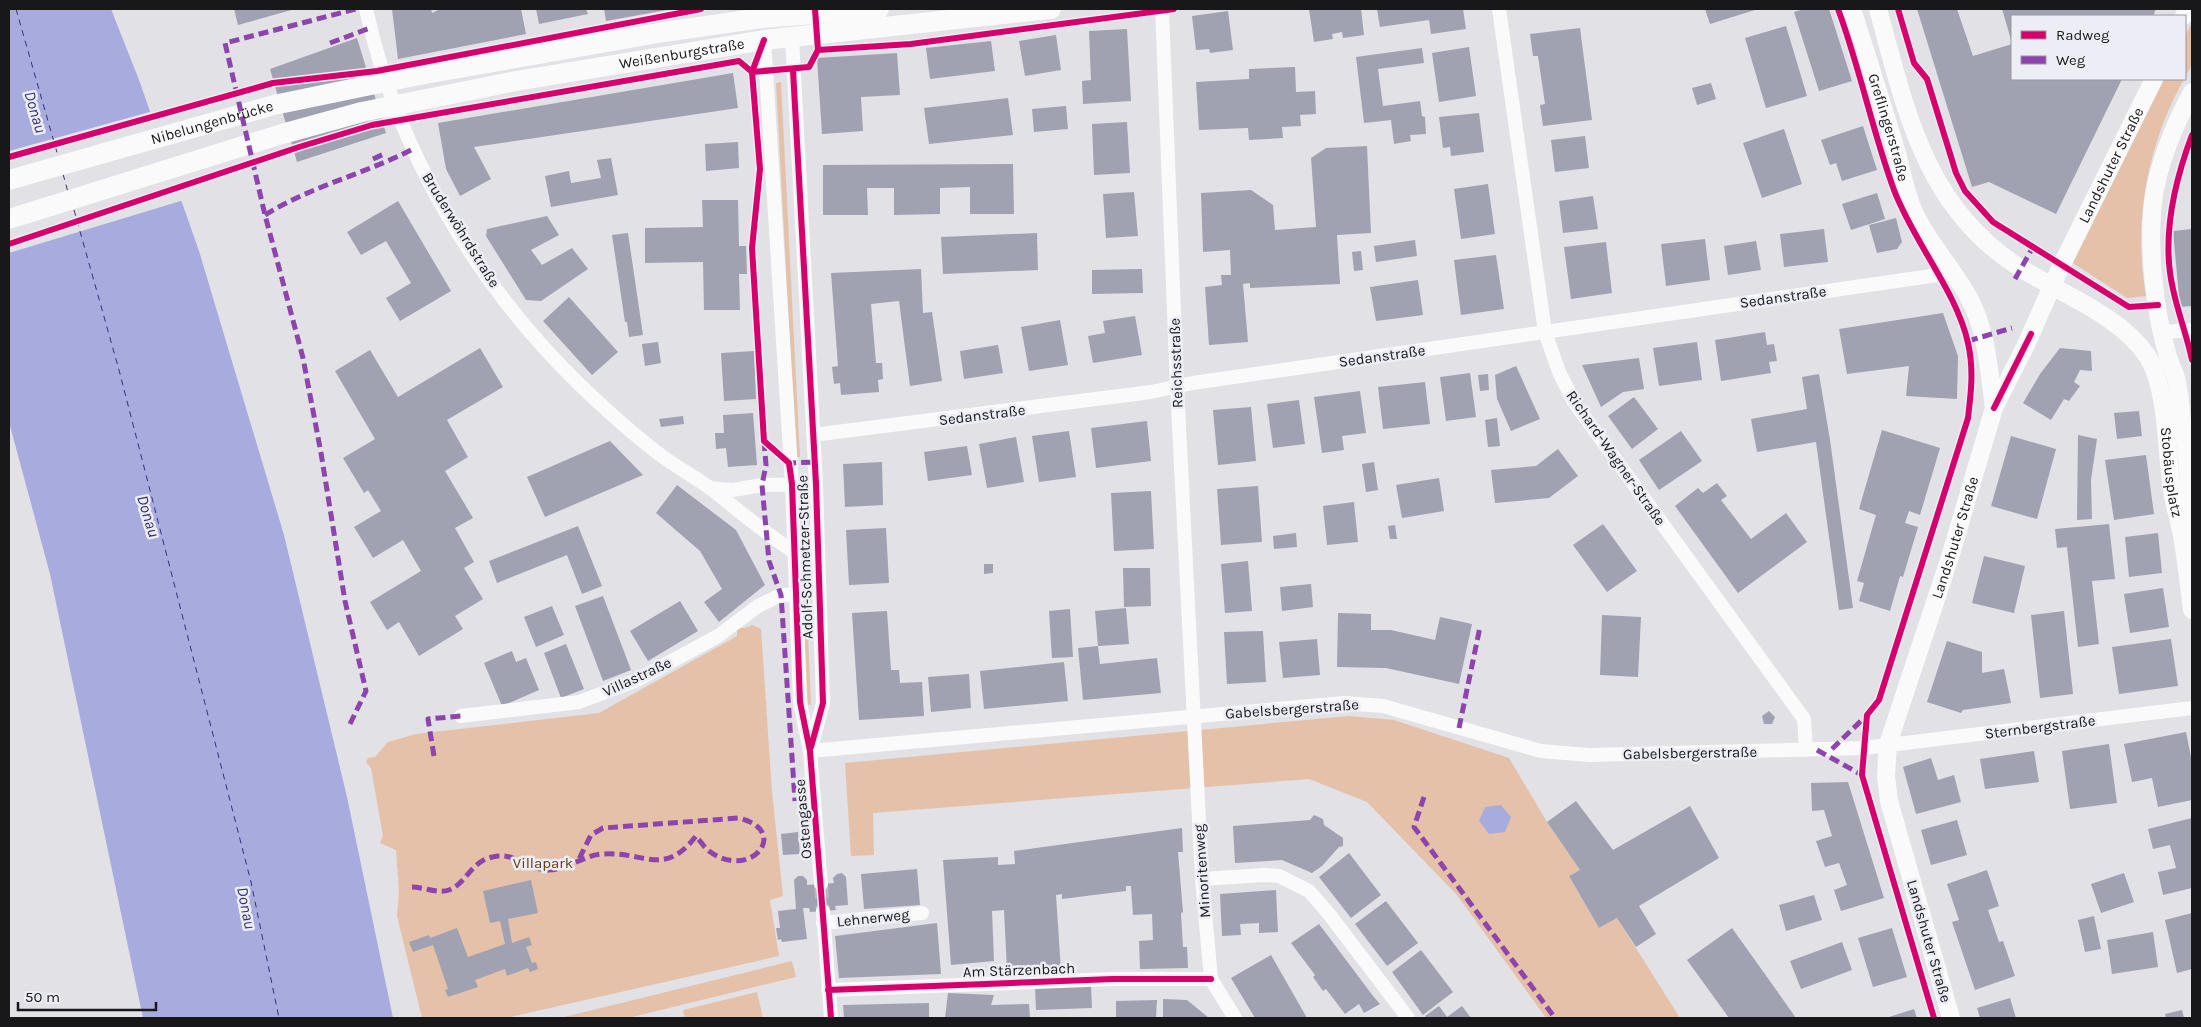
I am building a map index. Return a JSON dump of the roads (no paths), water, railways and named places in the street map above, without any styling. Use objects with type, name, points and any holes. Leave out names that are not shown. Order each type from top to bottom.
[{"type":"main road","name":"Weißenburgstraße","points":[[404,103],[516,81],[764,40],[792,21],[879,9]]},
{"type":"main road","name":"Weißenburgstraße","points":[[419,75],[763,14],[792,21],[1051,9]]},
{"type":"main road","name":"Adolf-Schmetzer-Straße","points":[[763,14],[764,40]]},
{"type":"main road","name":"Nibelungenbrücke","points":[[9,180],[274,106],[419,75]]},
{"type":"main road","name":"Nibelungenbrücke","points":[[9,219],[282,134],[362,112],[404,103]]},
{"type":"street","name":"Bruderwöhrdstraße","points":[[366,9],[382,65],[413,149],[445,211],[473,256],[529,330],[580,385],[662,456],[709,488],[767,534],[794,552]]},
{"type":"street","name":"Reichsstraße","points":[[1162,9],[1177,387],[1194,716]]},
{"type":"street","name":"Richard-Wagner-Straße","points":[[1499,9],[1544,332],[1562,379],[1574,402],[1804,719],[1806,750]]},
{"type":"street","name":"Greflingerstraße","points":[[1852,9],[1876,80],[1906,191],[1914,213],[1933,245],[1970,299],[1984,337],[1994,408]]},
{"type":"street","name":"Greflingerstraße","points":[[1878,9],[1908,110],[1924,157],[1932,174],[1951,204],[1970,227],[1996,251],[2021,268]]},
{"type":"street","name":"Adolf-Schmetzer-Straße","points":[[792,21],[816,484],[823,703],[810,752]]},
{"type":"street","name":"Adolf-Schmetzer-Straße","points":[[764,40],[792,484],[800,702],[810,752]]},
{"type":"street","name":"Landshuter Straße","points":[[1951,1018],[1889,800],[1886,776],[1888,744],[1950,557],[1994,408],[2154,80]]},
{"type":"street","name":"Stobäusplatz","points":[[2182,534],[2188,507],[2187,460],[2176,378],[2167,355],[2162,332],[2153,268],[2152,228],[2154,195],[2165,151],[2192,92]]},
{"type":"street","name":"Sedanstraße","points":[[813,435],[1074,404],[1544,332],[1938,275],[1949,268]]},
{"type":"street","name":"Stobäusplatz","points":[[2021,268],[2115,323],[2148,358],[2160,392],[2172,492],[2182,534]]},
{"type":"street","points":[[2162,332],[2192,330]]},
{"type":"street","points":[[709,488],[733,490],[762,485],[816,484]]},
{"type":"street","points":[[2182,534],[2192,610]]},
{"type":"street","name":"Villastraße","points":[[461,716],[579,702],[635,681],[718,636],[766,602],[781,595],[797,594]]},
{"type":"street","name":"Gabelsbergerstraße","points":[[810,752],[1344,703],[1383,706],[1541,751],[1566,754],[1806,750],[1864,748],[1888,744]]},
{"type":"street","name":"Sternbergstraße","points":[[1888,744],[2192,708]]},
{"type":"street","name":"Minoritenweg","points":[[1194,716],[1202,879],[1211,979],[1235,1018]]},
{"type":"street","name":"Ostengasse","points":[[810,752],[821,884]]},
{"type":"street","points":[[1202,879],[1265,875],[1279,876],[1309,892],[1329,914],[1408,1018]]},
{"type":"street","name":"Lehnerweg","points":[[828,990],[823,917],[922,913]]},
{"type":"street","name":"Am Stärzenbach","points":[[828,990],[1113,979],[1211,979]]},
{"type":"street","points":[[828,990],[831,1018]]},
{"type":"water","name":"Donau","points":[[9,9],[111,9],[139,80],[199,251],[284,535],[347,797],[393,1018],[143,1018],[50,574],[9,422]]},
{"type":"water","points":[[1501,805],[1511,817],[1505,832],[1489,834],[1479,821],[1485,807]]},
{"type":"tunnel","points":[[821,884],[823,911]]},
{"type":"park label","name":"Villapark","points":[[543,863]]}]
